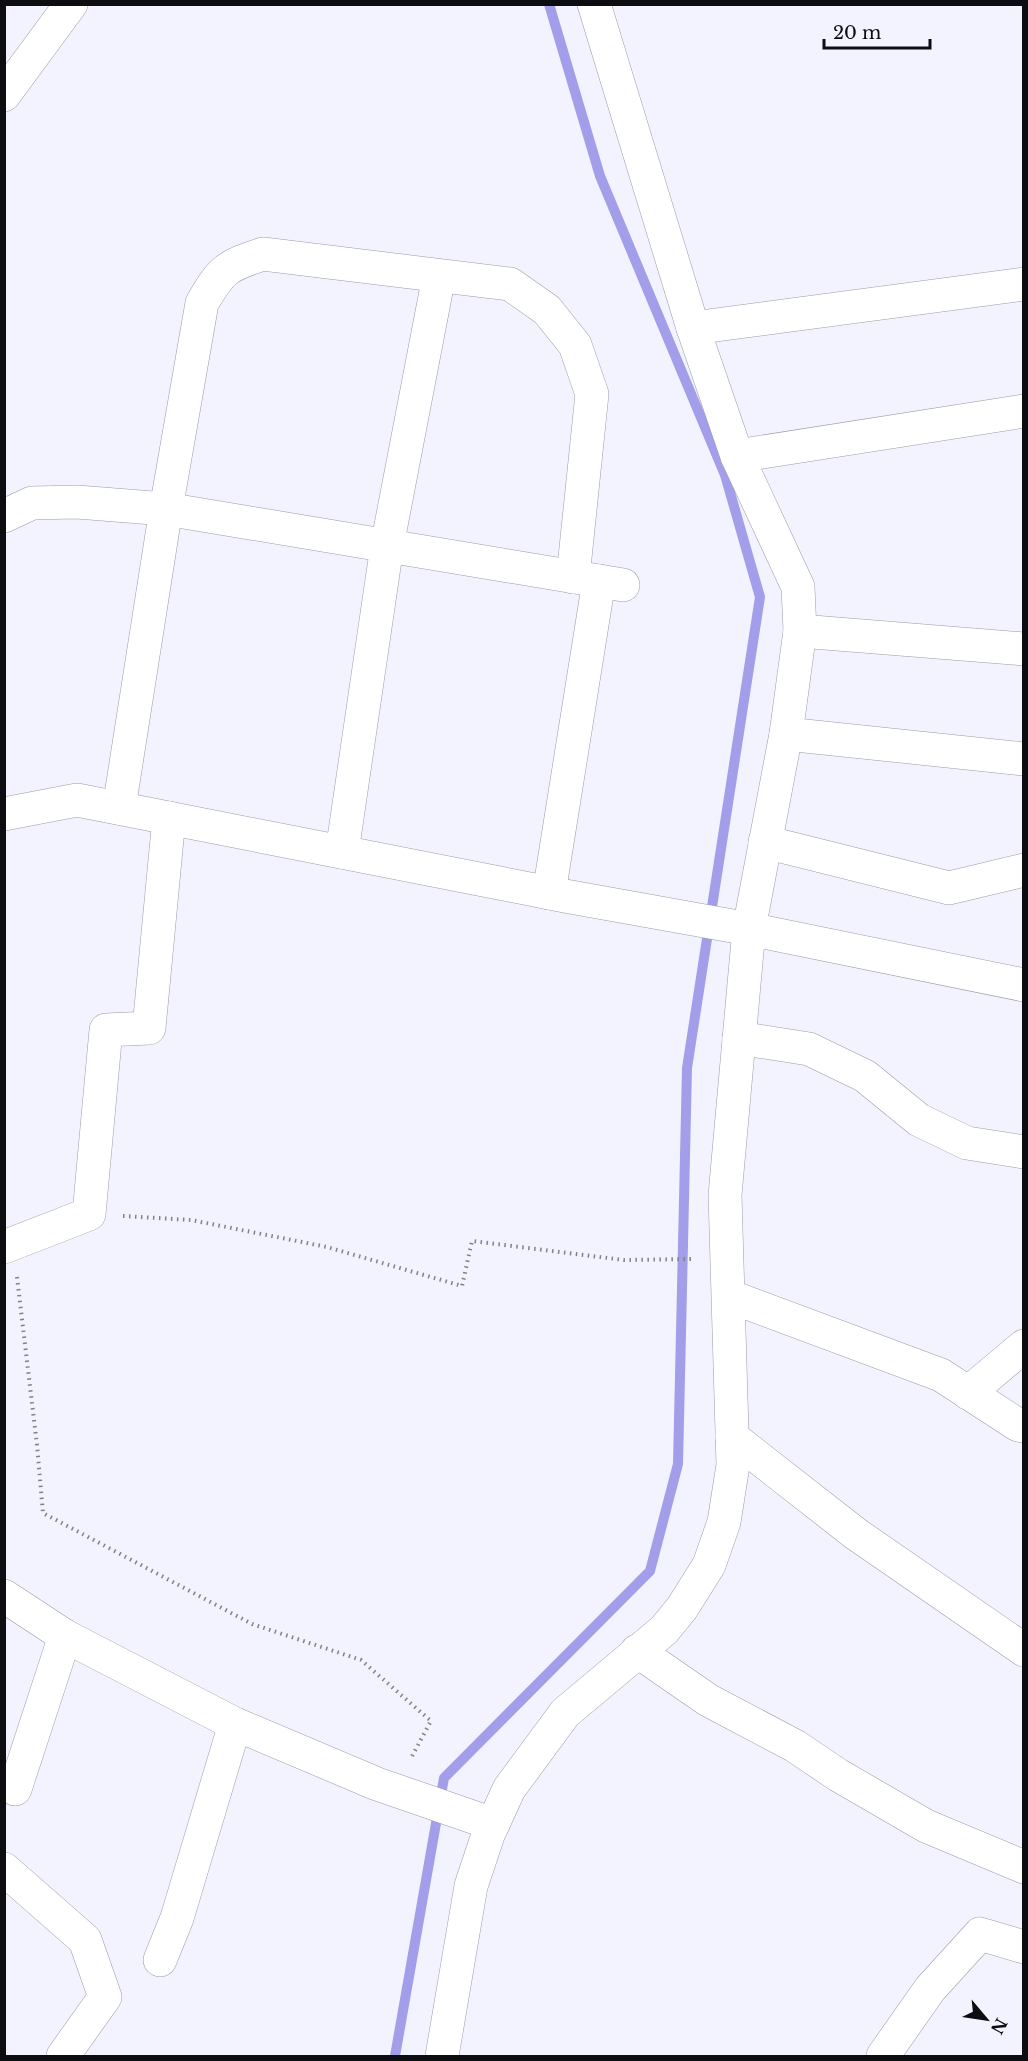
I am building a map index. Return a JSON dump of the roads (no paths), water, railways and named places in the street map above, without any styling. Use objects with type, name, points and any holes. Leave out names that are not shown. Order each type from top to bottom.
[{"type":"street","points":[[4,95],[71,4]]},
{"type":"street","points":[[442,2056],[471,1886],[493,1824],[509,1789],[564,1713],[664,1629],[682,1608],[709,1565],[724,1522],[733,1465],[725,1195],[739,1038],[742,928],[765,843],[786,734],[800,631],[798,587],[737,456],[693,328],[594,4]]},
{"type":"street","points":[[120,808],[166,509],[202,303],[216,279],[234,263],[263,255],[510,284],[546,310],[575,345],[592,394],[598,581],[549,892]]},
{"type":"street","points":[[342,852],[387,546],[439,276]]},
{"type":"street","points":[[693,328],[1023,284]]},
{"type":"street","points":[[737,456],[1023,411]]},
{"type":"street","points":[[4,516],[32,503],[77,502],[166,509],[598,581]]},
{"type":"street","points":[[800,631],[1023,650]]},
{"type":"street","points":[[786,734],[1023,759]]},
{"type":"street","points":[[4,814],[77,800],[694,918],[1023,985]]},
{"type":"street","points":[[9,1245],[89,1214],[106,1030],[149,1028],[169,818]]},
{"type":"street","points":[[765,843],[949,888],[1023,870]]},
{"type":"street","points":[[739,1038],[809,1049],[865,1076],[919,1120],[967,1143],[1023,1152]]},
{"type":"street","points":[[729,1296],[941,1375],[1023,1426]]},
{"type":"street","points":[[968,1393],[1023,1346]]},
{"type":"street","points":[[732,1437],[856,1534],[1023,1650]]},
{"type":"street","points":[[4,1596],[65,1636],[235,1724],[393,1789],[493,1824]]},
{"type":"street","points":[[15,1790],[65,1636]]},
{"type":"street","points":[[637,1651],[708,1700],[795,1746],[837,1774],[926,1826],[1023,1867]]},
{"type":"street","points":[[160,1960],[177,1918],[235,1724]]},
{"type":"street","points":[[4,1869],[85,1940],[105,1997],[63,2056]]},
{"type":"street","points":[[883,2056],[930,1989],[981,1934],[1023,1947]]},
{"type":"waterway","points":[[395,2056],[444,1778],[650,1571],[678,1464],[687,1068],[760,597],[725,475],[600,176],[549,4]]}]
